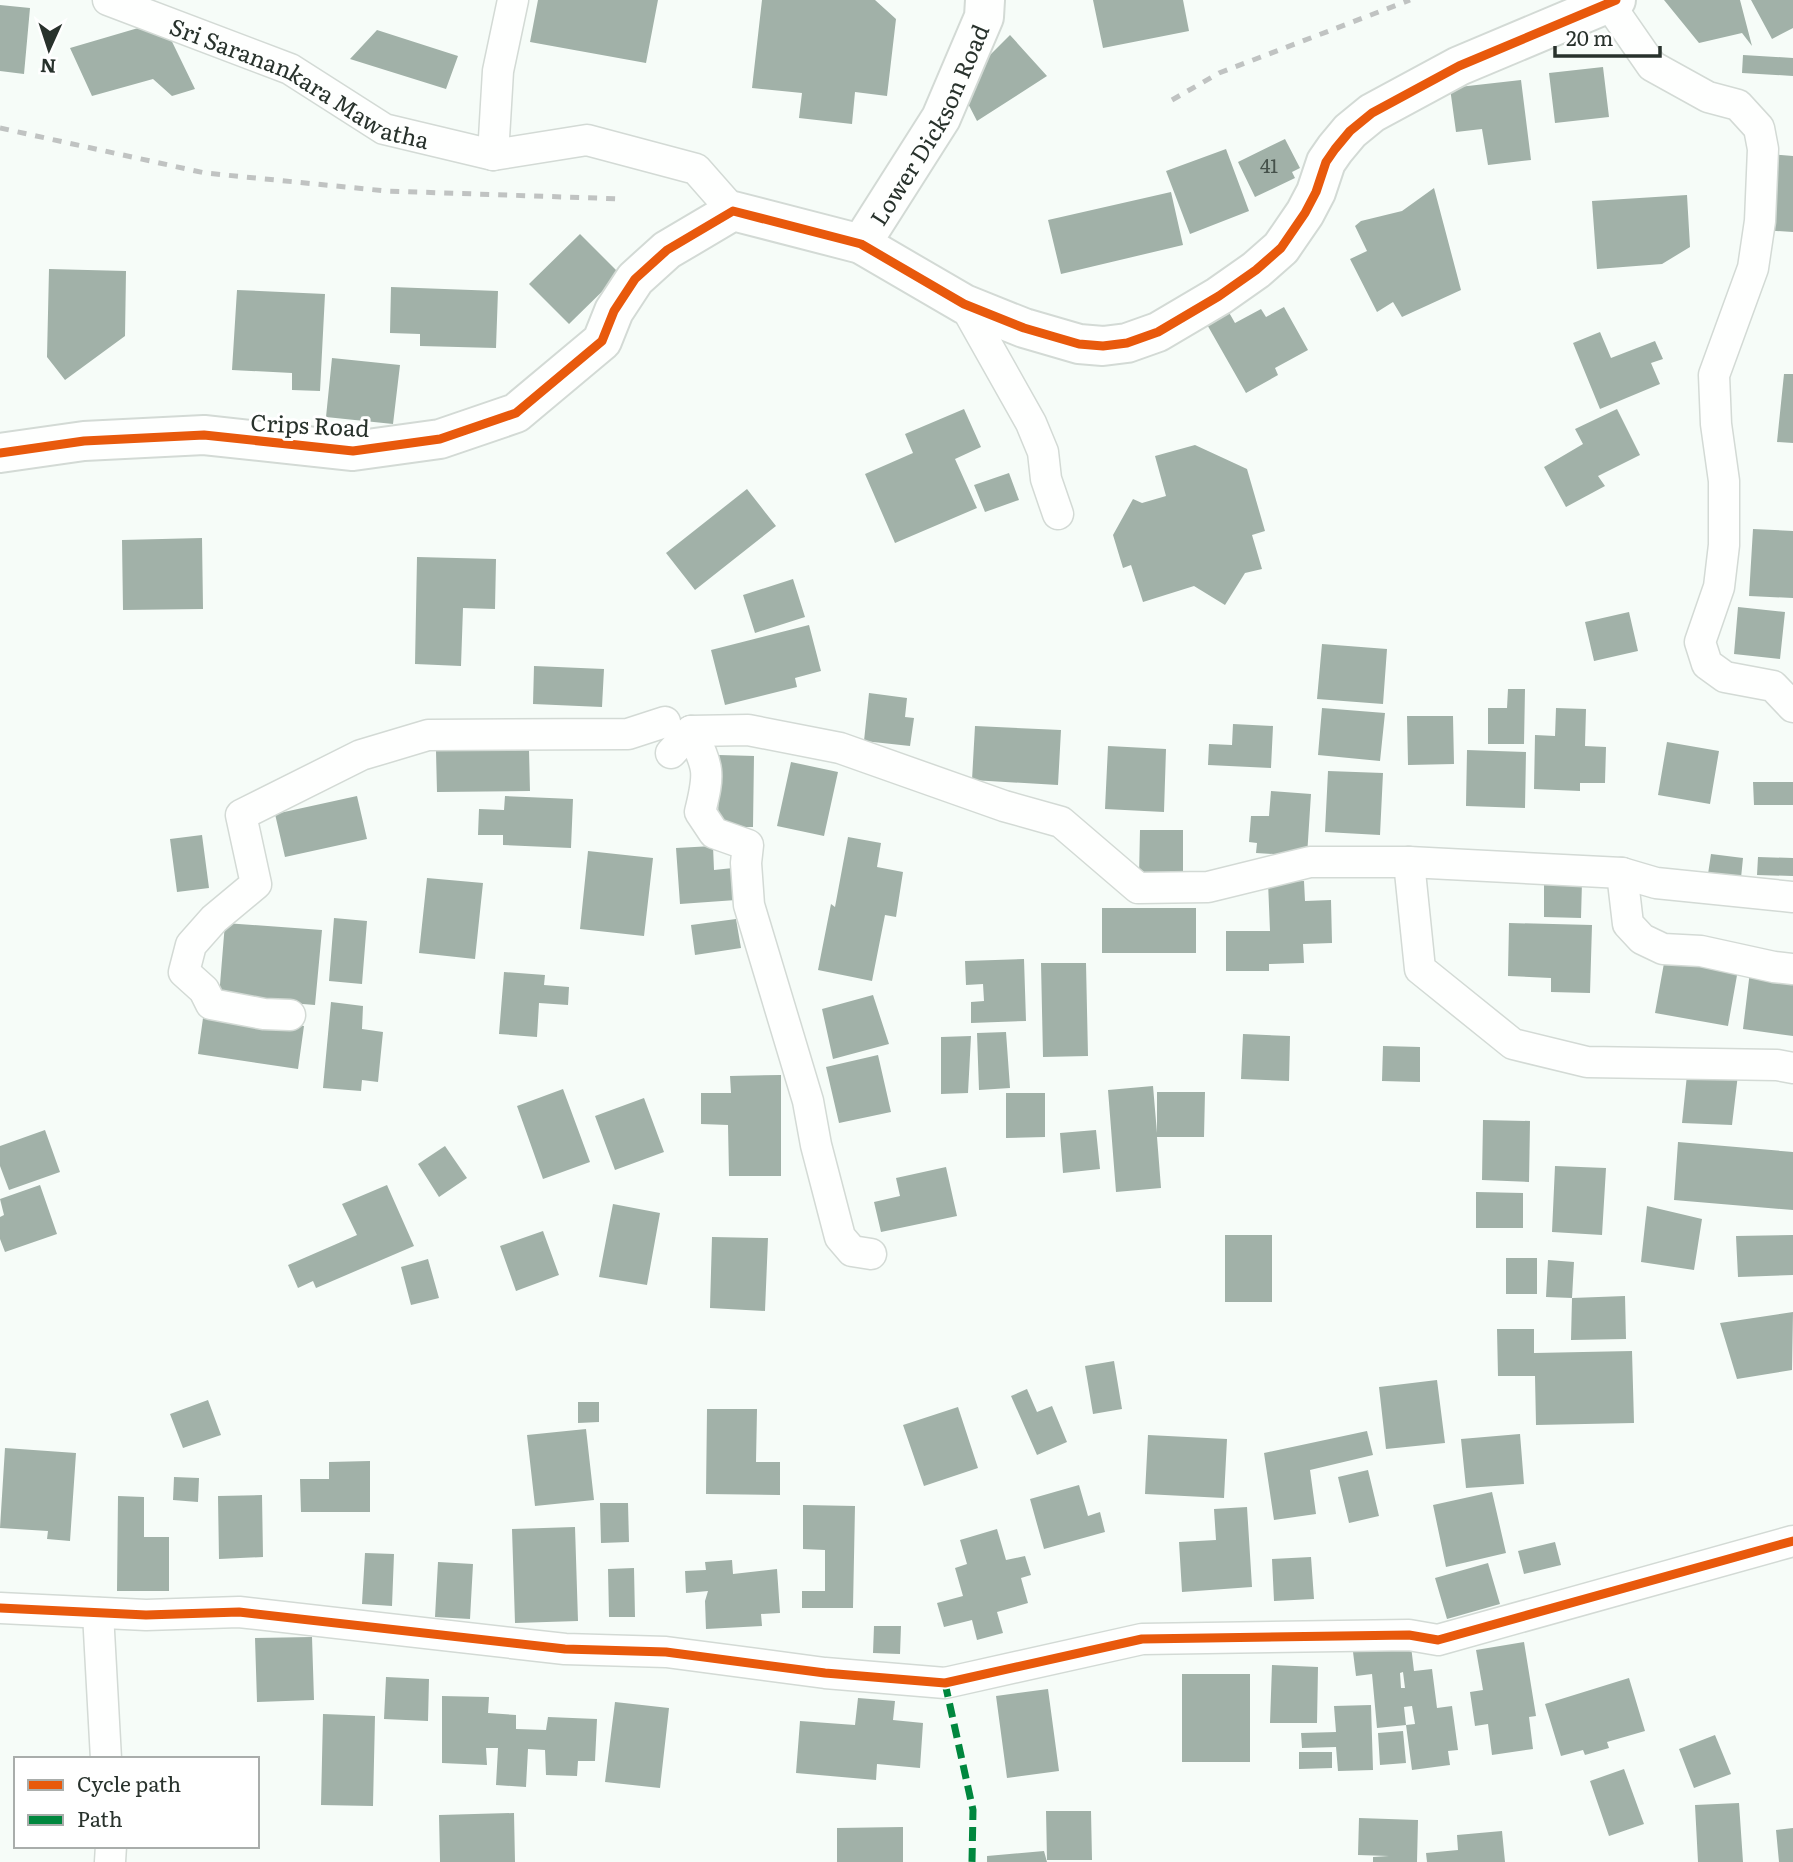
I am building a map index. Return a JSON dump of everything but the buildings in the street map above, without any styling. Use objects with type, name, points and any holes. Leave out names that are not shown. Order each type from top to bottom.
[{"type":"street","name":"Sri Saranankara Mawatha","points":[[108,0],[290,69],[384,129],[493,155],[587,141],[696,169],[733,211]]},
{"type":"street","points":[[493,155],[498,71],[513,0]]},
{"type":"street","name":"Lower Dickson Road","points":[[861,244],[941,118],[984,17],[985,0]]},
{"type":"street","points":[[733,211],[861,244],[964,304],[1024,328],[1079,344],[1103,346],[1127,343],[1158,332],[1219,296],[1256,270],[1281,247],[1305,213],[1316,192],[1326,162],[1350,131],[1372,113],[1459,66],[1613,2],[1652,66],[1708,97],[1738,105],[1759,128],[1763,149],[1760,221],[1753,268],[1714,375],[1716,424],[1724,481],[1724,545],[1719,587],[1700,642],[1707,664],[1725,677],[1773,686],[1793,707]]},
{"type":"street","name":"Crips Road","points":[[0,453],[84,441],[204,435],[353,451],[440,439],[516,412],[602,341],[614,311],[635,279],[667,250],[733,211]]},
{"type":"street","points":[[964,304],[1031,422],[1043,452],[1046,479],[1058,514]]},
{"type":"street","points":[[290,1015],[264,1014],[211,1004],[204,990],[184,972],[191,945],[214,919],[256,884],[241,815],[361,755],[428,735],[676,735],[748,730],[840,748],[1061,822],[1138,888],[1208,887],[1310,862],[1409,862],[1622,873],[1656,884],[1793,897]]},
{"type":"street","points":[[676,735],[706,762],[707,776],[701,812],[714,833],[748,845],[746,863],[749,905],[808,1101],[839,1237],[852,1251],[872,1254]]},
{"type":"street","points":[[1409,862],[1420,969],[1513,1044],[1587,1062],[1777,1065],[1793,1068]]},
{"type":"street","points":[[1622,873],[1628,924],[1642,939],[1663,949],[1701,951],[1793,969]]},
{"type":"street","points":[[0,1608],[146,1615],[239,1612],[565,1649],[666,1652],[825,1673],[945,1683],[1143,1639],[1409,1635],[1438,1640],[1793,1541]]},
{"type":"street","points":[[98,1613],[106,1757]]},
{"type":"railway","points":[[1172,100],[1219,73],[1410,0]]},
{"type":"railway","points":[[0,128],[205,173],[386,191],[624,199]]},
{"type":"marked path","points":[[945,1683],[973,1810],[972,1862]]},
{"type":"cycle path","points":[[0,453],[84,441],[204,435],[353,451],[440,439],[516,413],[602,341],[614,311],[635,279],[667,250],[733,211],[861,244],[964,304],[1024,328],[1079,344],[1103,346],[1127,343],[1158,332],[1219,296],[1281,248],[1316,192],[1326,162],[1350,131],[1372,113],[1459,66],[1616,0]]},
{"type":"cycle path","points":[[0,1608],[146,1615],[239,1612],[565,1649],[666,1652],[825,1673],[945,1683],[1142,1639],[1409,1635],[1438,1640],[1793,1541]]}]
